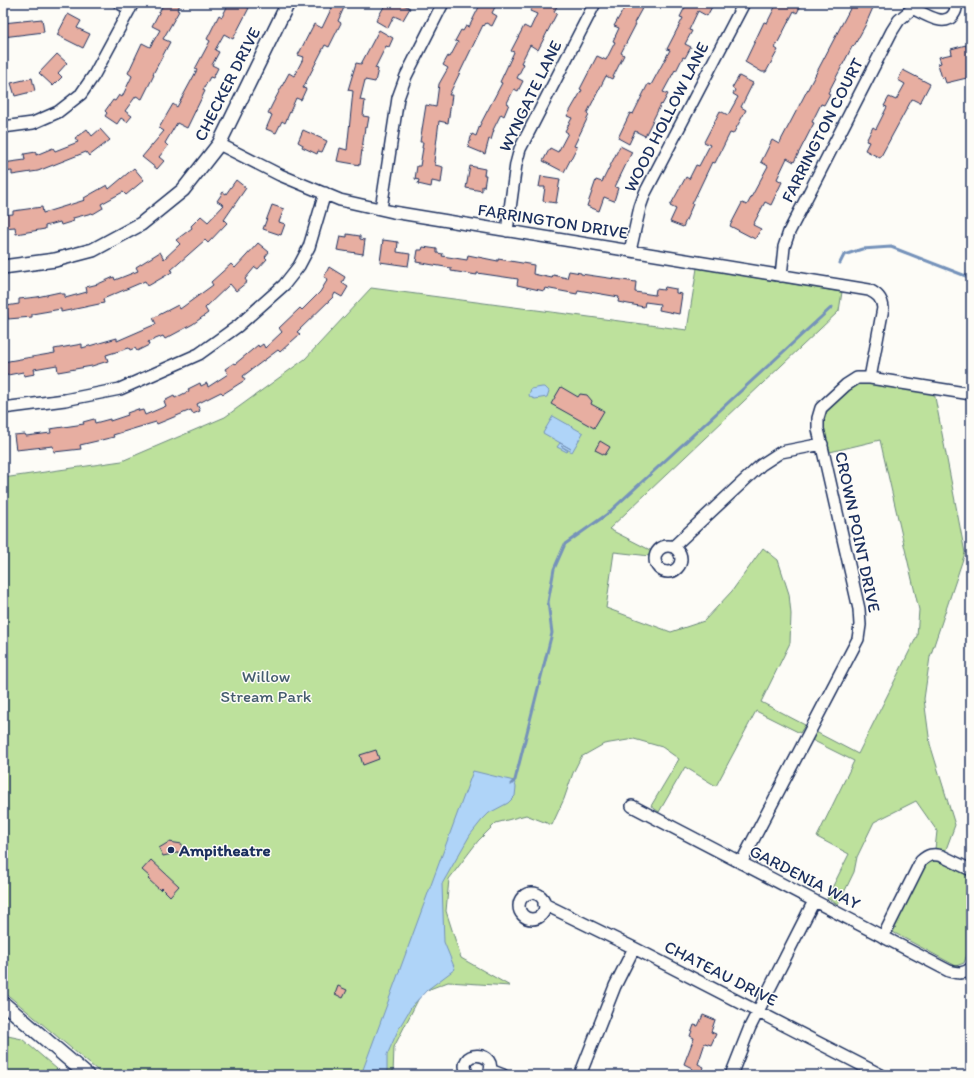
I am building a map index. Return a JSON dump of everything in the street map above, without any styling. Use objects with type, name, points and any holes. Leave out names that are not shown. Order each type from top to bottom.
[{"type":"street","points":[[3,127],[33,123],[58,112],[81,94],[94,76],[131,6],[119,3]]},
{"type":"street","name":"CHECKER DRIVE","points":[[3,267],[55,260],[93,250],[141,224],[183,190],[219,144],[288,3]]},
{"type":"street","points":[[381,209],[398,98],[406,76],[443,3]]},
{"type":"street","name":"WYNGATE LANE","points":[[507,231],[516,164],[520,149],[595,3]]},
{"type":"street","name":"WOOD HOLLOW LANE","points":[[630,251],[640,207],[645,193],[744,3]]},
{"type":"street","name":"FARRINGTON COURT","points":[[781,276],[784,247],[789,232],[890,33],[899,20],[916,6],[937,19],[944,20],[952,17],[955,13],[956,3]]},
{"type":"street","name":"FARRINGTON DRIVE","points":[[219,144],[280,175],[340,200],[381,209],[507,231],[869,290],[876,293],[881,298],[883,308],[870,378]]},
{"type":"street","points":[[3,408],[65,400],[120,389],[199,354],[238,326],[284,285],[299,266],[308,247],[325,193]]},
{"type":"street","name":"CROWN POINT DRIVE","points":[[741,863],[858,639],[860,625],[859,609],[822,444],[818,418],[821,408],[846,385],[857,378],[870,378]]},
{"type":"street","points":[[870,378],[971,394]]},
{"type":"street","points":[[673,547],[761,465],[781,452],[822,444]]},
{"type":"street","name":"GARDENIA WAY","points":[[632,806],[948,971],[967,970]]},
{"type":"street","points":[[883,937],[921,861],[928,855],[937,854],[971,870]]},
{"type":"street","points":[[731,1075],[757,1011],[814,901]]},
{"type":"street","name":"CHATEAU DRIVE","points":[[544,904],[634,948],[881,1075]]},
{"type":"street","points":[[580,1075],[615,986],[634,948]]},
{"type":"street","points":[[3,1003],[87,1075]]},
{"type":"street","points":[[468,1075],[466,1071],[466,1063],[474,1055],[483,1056],[486,1058],[490,1066],[489,1072],[503,1075]]},
{"type":"green space","name":"Willow Stream Park","points":[[697,268],[842,292],[839,311],[609,529],[652,551],[650,556],[614,552],[606,608],[671,632],[704,621],[732,591],[763,548],[778,560],[789,594],[791,614],[790,643],[761,702],[805,725],[800,733],[756,711],[716,786],[685,767],[659,812],[651,806],[679,759],[662,747],[634,739],[604,744],[581,757],[552,825],[526,815],[496,823],[478,841],[449,879],[446,911],[461,958],[510,986],[448,982],[422,992],[394,1047],[393,1075],[103,1075],[3,991],[3,478],[122,461],[225,417],[305,359],[371,288],[687,330]]},
{"type":"green space","points":[[860,382],[934,392],[965,553],[930,657],[924,699],[930,744],[955,825],[945,852],[935,849],[937,831],[916,801],[874,822],[857,857],[854,872],[838,905],[827,898],[849,854],[817,837],[854,761],[810,739],[814,731],[858,754],[917,636],[919,610],[880,440],[830,452],[823,426],[824,411],[851,386]]},
{"type":"green space","points":[[926,856],[938,858],[971,875],[971,944],[964,963],[956,966],[889,930]]},
{"type":"green space","points":[[3,1035],[22,1039],[64,1075],[3,1075]]},
{"type":"water","points":[[545,387],[549,391],[547,397],[535,399],[530,397],[529,395],[531,389]]},
{"type":"water","points":[[553,416],[583,433],[572,452],[561,446],[568,451],[567,452],[557,447],[560,443],[571,449],[543,433]]},
{"type":"water","points":[[473,771],[514,781],[516,787],[515,796],[508,803],[489,813],[470,835],[442,884],[444,942],[455,969],[427,990],[412,1006],[399,1028],[387,1055],[387,1075],[361,1075]]},
{"type":"building","points":[[164,3],[181,3],[177,10],[179,11],[163,39],[170,42],[142,99],[136,96],[125,111],[132,116],[127,122],[121,118],[117,124],[105,116],[107,113],[105,111],[113,100],[115,101],[119,95],[122,97],[132,76],[128,73],[142,43],[150,47],[160,30],[152,26]]},
{"type":"building","points":[[229,3],[239,3],[249,8],[233,39],[224,34],[215,50],[219,52],[212,65],[218,68],[213,78],[210,77],[203,90],[205,91],[187,128],[177,123],[165,143],[168,146],[159,157],[164,161],[157,169],[142,157],[164,131],[159,128],[173,104],[177,107],[197,70],[195,69],[210,41],[207,39],[219,15],[222,17]]},
{"type":"building","points":[[334,3],[346,3],[338,21],[341,23],[329,47],[325,45],[303,88],[306,89],[301,100],[296,98],[285,123],[282,121],[276,133],[266,129],[272,115],[268,113],[289,73],[294,76],[304,57],[298,55],[314,24],[322,28]]},
{"type":"building","points":[[386,3],[400,3],[410,8],[403,20],[394,16],[388,28],[376,21]]},
{"type":"building","points":[[481,3],[497,3],[492,13],[497,16],[492,26],[486,23],[484,26],[483,25],[449,95],[452,95],[448,123],[439,121],[434,162],[435,165],[443,167],[441,183],[432,181],[431,187],[418,184],[419,180],[415,179],[417,166],[420,166],[423,148],[423,142],[420,142],[426,105],[436,107],[439,84],[448,68],[443,65],[448,56],[450,57],[458,42],[455,41],[461,30],[463,31],[466,26],[469,27]]},
{"type":"building","points":[[534,3],[551,3],[557,6],[554,12],[557,13],[538,50],[530,45],[521,63],[524,64],[517,78],[523,81],[518,91],[514,89],[507,103],[509,104],[504,116],[501,114],[493,130],[491,140],[489,139],[485,154],[468,147],[472,134],[476,136],[480,125],[502,83],[500,82],[514,52],[511,51],[524,26],[530,29],[537,14],[530,11]]},
{"type":"building","points":[[627,3],[645,3],[634,23],[636,24],[621,53],[624,55],[612,79],[606,76],[587,113],[589,115],[574,146],[577,147],[564,172],[543,161],[550,148],[558,152],[568,133],[565,131],[572,118],[567,116],[582,90],[580,89],[597,56],[606,60],[615,42],[613,41],[619,28],[614,26]]},
{"type":"building","points":[[682,3],[714,3],[707,16],[698,11],[689,30],[692,31],[685,44],[691,47],[685,58],[683,57],[663,92],[668,94],[662,105],[661,104],[645,136],[635,131],[629,144],[618,138],[630,113],[633,114],[648,84],[651,85],[670,50],[667,49],[683,18],[680,17],[686,5]]},
{"type":"building","points":[[777,3],[802,3],[797,13],[794,11],[775,48],[778,50],[766,72],[762,72],[745,62],[764,22],[767,23]]},
{"type":"building","points":[[853,3],[875,3],[865,26],[854,46],[853,45],[828,93],[830,94],[824,105],[821,104],[812,122],[814,123],[794,162],[787,158],[777,179],[782,182],[771,205],[765,202],[753,225],[761,229],[755,239],[730,226],[742,203],[747,205],[768,166],[761,162],[772,140],[779,144]]},
{"type":"building","points":[[68,14],[81,21],[77,28],[90,34],[83,48],[57,35]]},
{"type":"building","points":[[42,19],[44,32],[3,37],[3,23]]},
{"type":"building","points":[[379,30],[393,38],[389,47],[386,46],[375,68],[378,69],[375,82],[365,80],[360,100],[365,101],[363,116],[369,117],[367,128],[365,127],[360,165],[337,161],[340,148],[347,150],[353,91],[348,90],[356,63],[361,64]]},
{"type":"building","points":[[966,45],[971,65],[971,77],[946,83],[944,77],[942,78],[938,64],[941,63],[939,57],[952,54],[951,49]]},
{"type":"building","points":[[57,54],[67,63],[58,73],[62,77],[53,86],[39,73]]},
{"type":"building","points":[[903,70],[930,84],[920,103],[912,99],[880,158],[865,150],[869,142],[866,141],[873,127],[876,129],[887,107],[884,106],[889,97],[896,100],[905,84],[898,80]]},
{"type":"building","points":[[739,76],[753,83],[741,107],[746,110],[733,134],[730,133],[715,163],[712,162],[683,227],[670,222],[676,209],[670,206],[686,177],[689,179],[696,165],[699,166],[710,145],[704,142],[720,111],[728,115],[738,97],[733,94],[735,90],[732,88]]},
{"type":"building","points":[[32,78],[35,91],[15,96],[11,83]]},
{"type":"building","points":[[87,129],[92,136],[100,129],[110,140],[89,156],[86,152],[38,171],[12,175],[12,171],[3,172],[3,163],[25,160],[24,154],[36,152],[36,155],[53,148],[55,151],[78,142],[75,138]]},
{"type":"building","points":[[303,130],[327,141],[322,152],[318,151],[317,154],[302,147],[303,145],[298,142]]},
{"type":"building","points":[[620,146],[632,152],[615,187],[618,188],[614,201],[604,197],[599,211],[587,206],[596,180],[602,182]]},
{"type":"building","points":[[470,166],[485,169],[484,175],[486,175],[484,187],[482,186],[482,191],[466,188]]},
{"type":"building","points":[[134,168],[144,180],[126,195],[123,192],[101,204],[103,208],[93,214],[73,218],[74,221],[61,225],[60,222],[45,226],[45,229],[16,234],[15,227],[3,228],[3,215],[13,214],[13,211],[42,207],[43,213],[85,200],[84,198],[107,185],[109,189]]},
{"type":"building","points":[[541,176],[560,179],[556,203],[543,201],[545,187],[539,187]]},
{"type":"building","points":[[236,180],[246,188],[224,220],[227,223],[208,243],[205,240],[171,270],[172,272],[148,286],[145,281],[103,299],[104,303],[61,312],[61,309],[32,314],[32,317],[8,319],[6,306],[19,304],[19,299],[60,292],[61,294],[65,294],[65,298],[87,292],[86,287],[98,284],[114,277],[115,280],[138,271],[136,267],[160,252],[164,259],[180,244],[176,240],[192,228],[191,226],[201,216],[208,222],[224,205],[217,201],[223,192],[226,194]]},
{"type":"building","points":[[272,205],[284,209],[279,222],[285,224],[281,235],[263,229]]},
{"type":"building","points":[[347,234],[360,236],[360,239],[365,240],[363,254],[337,250],[340,236],[347,237]]},
{"type":"building","points":[[383,240],[398,242],[397,252],[410,254],[408,266],[380,262]]},
{"type":"building","points":[[258,243],[269,252],[265,257],[267,259],[258,269],[255,267],[245,279],[247,282],[236,291],[230,284],[205,308],[208,313],[193,324],[165,339],[163,336],[148,342],[149,345],[137,351],[135,348],[130,350],[129,348],[106,355],[108,361],[92,366],[58,372],[57,365],[34,369],[35,374],[24,376],[23,372],[3,376],[3,362],[55,353],[54,349],[82,344],[82,348],[117,338],[117,341],[156,324],[153,318],[178,305],[180,309],[213,285],[211,282],[231,264],[235,268]]},
{"type":"building","points":[[423,247],[437,249],[437,253],[443,254],[442,256],[467,260],[468,255],[498,261],[498,259],[534,265],[533,274],[552,278],[553,275],[567,278],[569,271],[636,282],[635,292],[655,295],[656,289],[664,290],[665,287],[676,289],[676,293],[682,294],[679,314],[659,310],[660,304],[645,302],[644,307],[618,302],[619,297],[578,290],[577,294],[545,288],[544,291],[517,285],[518,279],[451,271],[451,268],[416,262],[418,250],[422,250]]},
{"type":"building","points":[[329,267],[345,277],[342,283],[348,287],[342,297],[335,293],[333,297],[297,332],[300,334],[280,352],[278,350],[243,376],[245,380],[223,394],[221,392],[197,404],[200,411],[193,414],[191,410],[157,424],[156,422],[113,435],[114,437],[80,445],[81,449],[54,452],[53,446],[16,450],[14,435],[25,434],[26,436],[51,433],[50,429],[84,424],[83,422],[94,419],[95,423],[110,419],[110,421],[128,415],[127,413],[138,409],[139,411],[143,410],[145,415],[166,406],[164,401],[174,396],[175,398],[189,391],[188,389],[200,383],[201,386],[207,383],[208,387],[228,374],[225,369],[234,363],[235,364],[258,345],[259,347],[263,344],[265,348],[282,332],[279,328],[300,308],[302,310],[320,292],[328,279],[324,277]]},
{"type":"building","points":[[561,387],[578,397],[580,394],[587,395],[592,401],[591,404],[604,411],[594,428],[551,404]]},
{"type":"building","points":[[600,441],[610,447],[605,455],[595,450]]},
{"type":"building","points":[[376,750],[379,759],[363,765],[360,755]]},
{"type":"building","name":"Ampitheatre","points":[[169,842],[182,844],[181,852],[163,856],[159,848]]},
{"type":"building","points":[[151,860],[179,886],[170,896],[162,888],[160,890],[148,879],[150,877],[142,870]]},
{"type":"building","points":[[338,986],[347,990],[343,998],[335,994]]},
{"type":"building","points":[[703,1015],[715,1020],[711,1032],[716,1034],[711,1045],[705,1043],[698,1064],[704,1067],[701,1075],[698,1075],[690,1072],[692,1068],[684,1064],[694,1038],[690,1036],[694,1025],[698,1026]]},
{"type":"waterway","points":[[840,263],[844,255],[862,249],[891,247],[971,278]]},
{"type":"waterway","points":[[511,784],[515,780],[552,633],[548,602],[554,569],[565,544],[606,515],[832,307]]},
{"type":"place","name":"Ampitheatre","points":[[171,850]]}]
